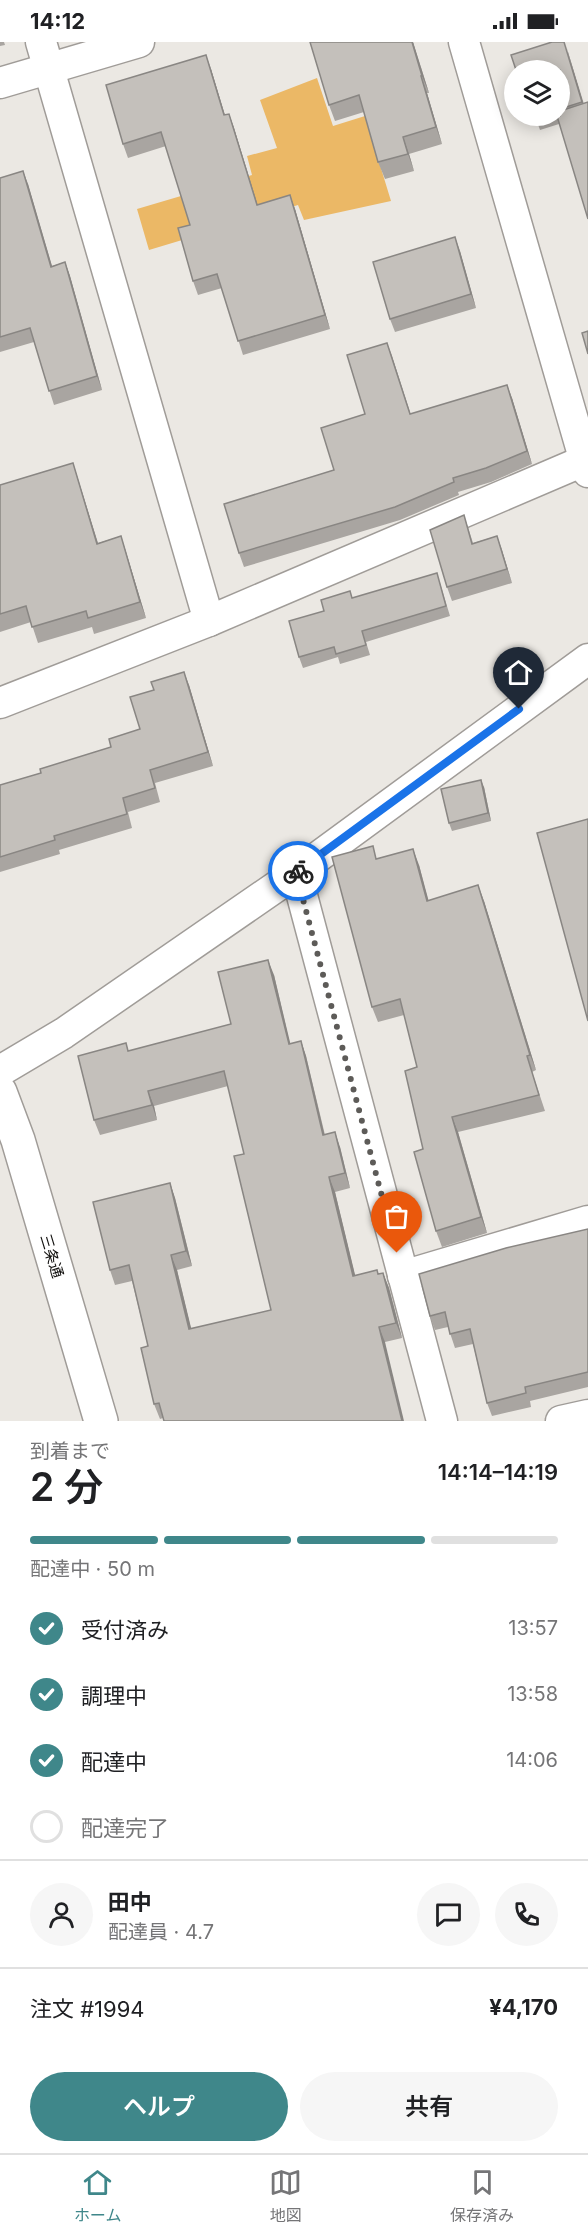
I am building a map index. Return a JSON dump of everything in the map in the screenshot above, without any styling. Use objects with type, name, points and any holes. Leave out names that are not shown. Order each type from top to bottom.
[{"type":"street","points":[[0,82],[45,55],[139,42]]},
{"type":"street","points":[[0,703],[210,621],[587,464],[464,42]]},
{"type":"street","points":[[45,55],[210,621]]},
{"type":"street","points":[[0,1071],[64,1033],[296,873],[588,659]]},
{"type":"street","points":[[296,873],[442,1421]]},
{"type":"street","name":"三条通","points":[[0,1092],[18,1140],[101,1421]]},
{"type":"street","points":[[403,1276],[588,1221]]},
{"type":"street","points":[[561,1421],[588,1415]]},
{"type":"shaded area","points":[[317,78],[333,126],[365,116],[391,201],[304,220],[298,205],[149,250],[137,209],[252,175],[247,156],[277,148],[260,100]]},
{"type":"building","points":[[310,42],[412,42],[436,127],[403,137],[408,154],[378,162],[359,95],[329,105]]},
{"type":"building","points":[[552,42],[564,42],[569,60],[513,60],[511,55]]},
{"type":"building","points":[[206,55],[224,115],[229,114],[257,205],[290,195],[325,315],[238,341],[217,274],[193,281],[178,228],[190,225],[161,132],[123,144],[106,85]]},
{"type":"building","points":[[570,62],[582,102],[570,106]]},
{"type":"building","points":[[588,102],[588,219],[560,126],[570,126],[570,108]]},
{"type":"building","points":[[23,171],[51,267],[65,262],[97,376],[49,391],[30,328],[0,337],[0,178]]},
{"type":"building","points":[[455,237],[471,294],[390,319],[373,262]]},
{"type":"building","points":[[588,331],[588,354],[582,333]]},
{"type":"building","points":[[387,343],[410,414],[507,385],[527,451],[486,468],[453,478],[454,482],[395,507],[239,553],[224,504],[334,470],[321,428],[365,414],[347,355]]},
{"type":"building","points":[[73,463],[97,544],[121,536],[140,602],[88,618],[86,611],[32,627],[26,606],[0,614],[0,485]]},
{"type":"building","points":[[464,515],[472,544],[497,536],[507,569],[447,587],[430,530]]},
{"type":"building","points":[[437,573],[446,606],[362,631],[366,645],[336,654],[334,647],[299,657],[289,621],[324,611],[321,600],[350,591],[352,598]]},
{"type":"building","points":[[184,672],[208,752],[150,770],[155,788],[123,798],[127,814],[54,836],[55,840],[0,857],[0,785],[41,773],[40,769],[111,747],[109,739],[140,729],[130,697],[154,690],[151,682]]},
{"type":"building","points":[[481,780],[488,813],[449,823],[441,789]]},
{"type":"building","points":[[588,819],[588,1021],[537,833]]},
{"type":"building","points":[[373,846],[376,859],[413,849],[427,901],[478,885],[530,1055],[527,1056],[539,1095],[452,1117],[481,1217],[436,1231],[414,1152],[423,1149],[405,1071],[417,1067],[400,999],[372,1007],[332,857]]},
{"type":"building","points":[[268,960],[289,1044],[301,1041],[323,1135],[335,1132],[345,1173],[329,1177],[353,1276],[377,1270],[378,1274],[383,1273],[396,1323],[379,1327],[402,1421],[164,1421],[159,1403],[154,1404],[141,1348],[148,1346],[129,1265],[110,1270],[93,1202],[170,1183],[186,1251],[171,1255],[189,1329],[271,1310],[234,1156],[244,1154],[224,1071],[148,1091],[152,1105],[94,1120],[78,1056],[126,1043],[128,1051],[231,1024],[218,972]]},
{"type":"building","points":[[588,1229],[588,1372],[525,1387],[526,1393],[487,1403],[470,1329],[450,1334],[445,1312],[430,1316],[419,1274],[506,1248]]},
{"type":"way so far","points":[[298,871],[296,873],[397,1253]]},
{"type":"route","points":[[298,871],[519,709]]}]
